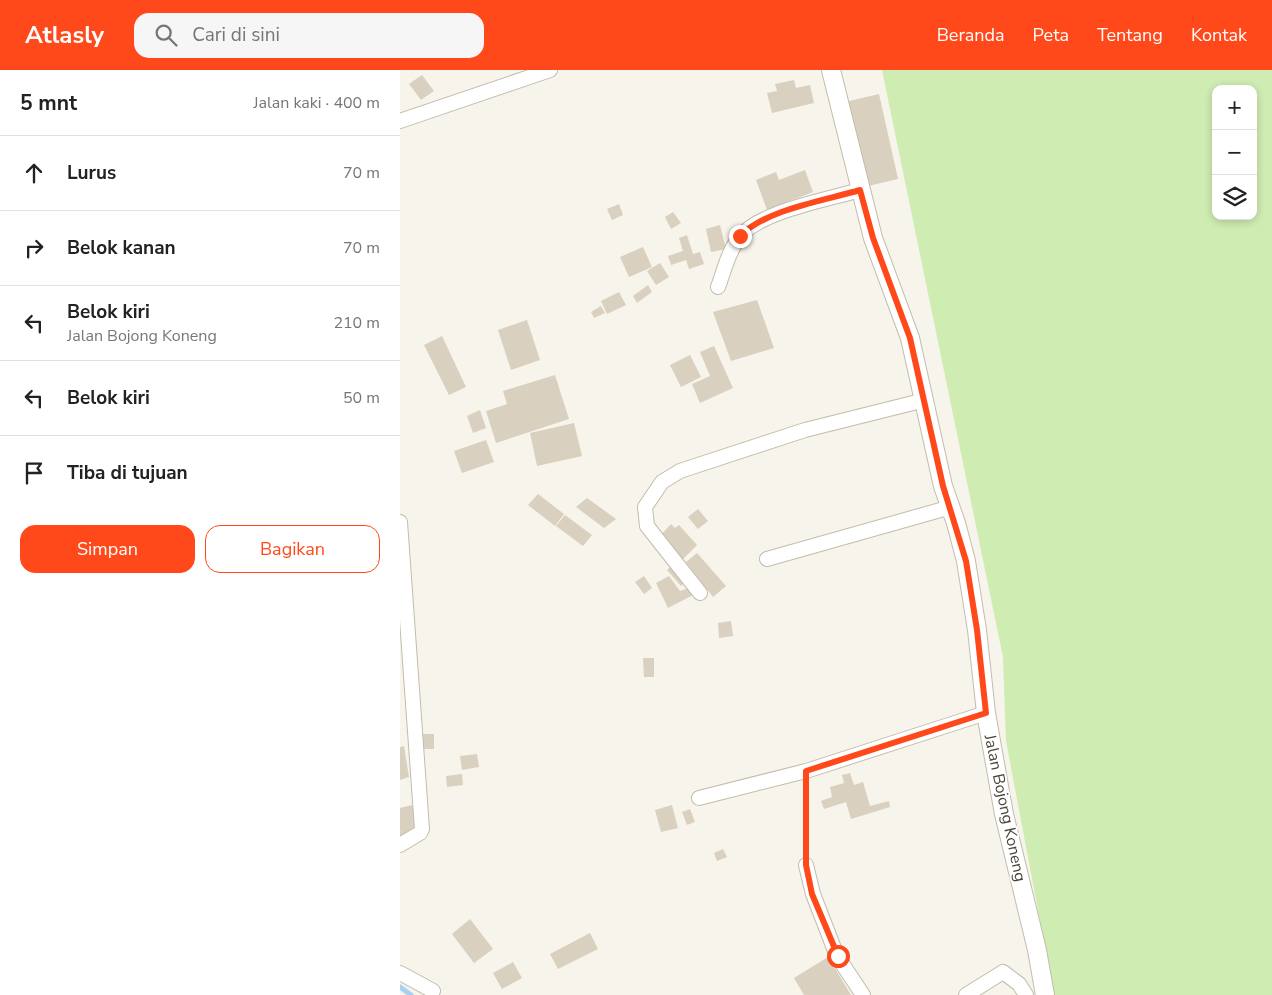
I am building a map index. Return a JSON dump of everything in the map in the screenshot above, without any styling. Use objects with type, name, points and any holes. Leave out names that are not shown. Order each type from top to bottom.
[{"type":"street","points":[[400,121],[550,70]]},
{"type":"street","name":"Jalan Bojong Koneng","points":[[831,70],[873,238],[910,338],[943,486],[966,561],[977,630],[986,713],[1004,814],[1037,950],[1045,995]]},
{"type":"street","points":[[718,287],[733,247],[749,227],[771,216],[860,190]]},
{"type":"street","points":[[700,593],[647,526],[645,508],[662,482],[680,471],[805,430],[925,400]]},
{"type":"street","points":[[767,560],[951,507]]},
{"type":"street","points":[[400,522],[404,640],[422,829],[420,834],[400,845]]},
{"type":"street","points":[[699,798],[806,771],[986,713]]},
{"type":"street","points":[[806,865],[812,894],[838,956],[863,995]]},
{"type":"street","points":[[966,995],[1002,972],[1019,984],[1026,995]]},
{"type":"street","points":[[401,974],[433,991]]},
{"type":"path","points":[[806,771],[806,865]]},
{"type":"green space","points":[[882,70],[1272,70],[1272,995],[1054,995],[1006,741],[1003,657]]},
{"type":"building","points":[[422,75],[434,91],[421,100],[409,84]]},
{"type":"building","points":[[794,80],[796,88],[810,85],[814,103],[772,113],[767,93],[777,91],[775,84]]},
{"type":"building","points":[[879,94],[898,179],[864,187],[845,102]]},
{"type":"building","points":[[805,170],[813,192],[767,210],[756,180],[776,172],[779,180]]},
{"type":"building","points":[[619,204],[623,215],[612,220],[607,209]]},
{"type":"building","points":[[673,212],[681,223],[671,229],[665,217]]},
{"type":"building","points":[[720,225],[726,249],[711,252],[706,229]]},
{"type":"building","points":[[687,235],[693,254],[700,252],[704,264],[689,269],[686,260],[671,265],[668,256],[683,251],[679,238]]},
{"type":"building","points":[[643,247],[652,267],[629,277],[620,257]]},
{"type":"building","points":[[660,263],[669,277],[656,285],[647,271]]},
{"type":"building","points":[[648,285],[652,292],[637,303],[633,296]]},
{"type":"building","points":[[619,292],[626,305],[607,314],[601,301]]},
{"type":"building","points":[[757,300],[774,348],[731,361],[713,312]]},
{"type":"building","points":[[601,306],[605,313],[594,318],[591,312]]},
{"type":"building","points":[[527,320],[540,360],[511,370],[498,330]]},
{"type":"building","points":[[442,336],[466,387],[449,395],[424,345]]},
{"type":"building","points":[[714,346],[733,388],[700,403],[692,384],[710,376],[700,352]]},
{"type":"building","points":[[690,355],[701,377],[681,387],[670,365]]},
{"type":"building","points":[[555,375],[569,419],[496,443],[486,411],[507,404],[503,391]]},
{"type":"building","points":[[480,410],[486,428],[473,433],[467,416]]},
{"type":"building","points":[[574,423],[582,456],[537,466],[530,433]]},
{"type":"building","points":[[486,440],[494,462],[462,473],[454,451]]},
{"type":"building","points":[[538,494],[564,514],[555,526],[528,505]]},
{"type":"building","points":[[587,498],[616,519],[604,528],[576,507]]},
{"type":"building","points":[[698,509],[708,521],[698,529],[688,517]]},
{"type":"building","points":[[565,515],[592,535],[583,546],[556,526]]},
{"type":"building","points":[[671,524],[675,528],[679,525],[697,545],[683,559],[661,535]]},
{"type":"building","points":[[697,553],[726,586],[713,597],[686,562]]},
{"type":"building","points":[[675,562],[688,579],[681,586],[667,570]]},
{"type":"building","points":[[644,576],[652,588],[644,594],[635,582]]},
{"type":"building","points":[[669,576],[680,591],[689,588],[693,595],[668,608],[656,583]]},
{"type":"building","points":[[731,621],[733,636],[719,638],[718,623]]},
{"type":"building","points":[[643,658],[654,658],[654,677],[644,677]]},
{"type":"building","points":[[422,734],[434,734],[434,749],[422,749]]},
{"type":"building","points":[[404,746],[409,777],[400,780],[400,747]]},
{"type":"building","points":[[477,754],[479,767],[462,770],[460,756]]},
{"type":"building","points":[[850,773],[854,785],[863,782],[870,806],[889,801],[890,807],[851,819],[846,802],[824,809],[821,801],[832,797],[830,787],[844,783],[842,775]]},
{"type":"building","points":[[462,774],[463,785],[447,787],[446,776]]},
{"type":"building","points":[[412,805],[419,832],[400,838],[400,808]]},
{"type":"building","points":[[672,805],[678,828],[661,832],[655,810]]},
{"type":"building","points":[[690,809],[695,822],[687,825],[682,812]]},
{"type":"building","points":[[723,849],[727,857],[717,861],[714,853]]},
{"type":"building","points":[[470,919],[493,949],[474,963],[452,934]]},
{"type":"building","points":[[590,933],[598,949],[558,969],[550,954]]},
{"type":"building","points":[[828,957],[851,995],[804,995],[794,978]]},
{"type":"building","points":[[513,962],[522,978],[502,989],[493,973]]},
{"type":"waterway","points":[[400,987],[411,995]]},
{"type":"route","points":[[740,236],[749,227],[771,216],[860,190],[873,238],[910,338],[943,486],[956,523],[966,561],[977,630],[986,713],[806,771],[806,865],[812,894],[838,956]]}]
